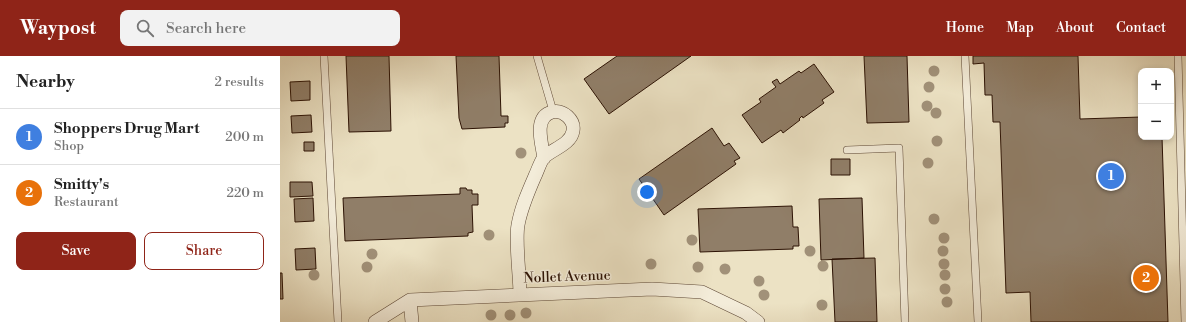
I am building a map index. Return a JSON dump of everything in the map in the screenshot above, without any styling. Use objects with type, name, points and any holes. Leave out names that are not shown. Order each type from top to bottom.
[{"type":"street","points":[[520,295],[518,226],[526,195],[544,158],[566,143],[573,132],[573,123],[561,112],[553,112],[547,115],[541,122],[540,133],[544,158]]},
{"type":"street","name":"Nollet Avenue","points":[[375,322],[410,300],[652,289],[702,292],[746,313],[758,322]]},
{"type":"street","points":[[410,300],[412,322]]},
{"type":"lane","points":[[324,56],[338,322]]},
{"type":"lane","points":[[537,56],[553,112]]},
{"type":"lane","points":[[965,56],[978,322]]},
{"type":"lane","points":[[1178,56],[1185,322]]},
{"type":"lane","points":[[847,150],[898,148],[905,322]]},
{"type":"building","points":[[346,56],[389,56],[391,131],[349,132]]},
{"type":"building","points":[[456,56],[499,56],[501,116],[508,116],[508,123],[505,123],[505,127],[462,129],[459,118]]},
{"type":"building","points":[[617,56],[691,56],[609,114],[584,79]]},
{"type":"building","points":[[864,56],[907,56],[909,122],[867,123]]},
{"type":"building","points":[[973,56],[1078,56],[1080,119],[1138,117],[1138,140],[1162,140],[1168,322],[1031,322],[1030,292],[1006,293],[1000,122],[993,122],[992,95],[985,95],[984,63],[973,64]]},
{"type":"building","points":[[814,64],[834,92],[822,100],[824,103],[803,118],[802,116],[799,119],[800,120],[783,133],[781,130],[762,143],[742,115],[761,102],[759,99],[776,87],[772,82],[777,79],[780,84],[799,71],[801,73]]},
{"type":"building","points":[[310,81],[310,100],[291,101],[290,82]]},
{"type":"building","points":[[311,115],[312,132],[292,133],[291,116]]},
{"type":"building","points":[[712,128],[724,146],[729,143],[740,158],[734,161],[736,164],[664,215],[639,179]]},
{"type":"building","points":[[304,142],[314,142],[314,151],[304,151]]},
{"type":"building","points":[[831,159],[850,159],[850,175],[831,175]]},
{"type":"building","points":[[290,182],[312,182],[313,196],[290,197]]},
{"type":"building","points":[[460,188],[472,190],[472,194],[478,194],[478,205],[472,205],[473,232],[468,233],[468,236],[345,241],[343,198],[460,194]]},
{"type":"building","points":[[313,198],[314,221],[295,222],[294,199]]},
{"type":"building","points":[[862,198],[864,258],[821,260],[819,199]]},
{"type":"building","points":[[792,206],[793,227],[798,227],[799,246],[793,246],[793,249],[700,252],[698,209]]},
{"type":"building","points":[[315,248],[316,269],[296,270],[295,249]]},
{"type":"building","points":[[875,258],[877,322],[835,322],[832,259]]},
{"type":"building","points":[[280,273],[282,273],[283,299],[280,299]]},
{"type":"place","name":"Shoppers Drug Mart","points":[[1111,176]]},
{"type":"place","name":"Smitty's","points":[[1146,278]]}]
